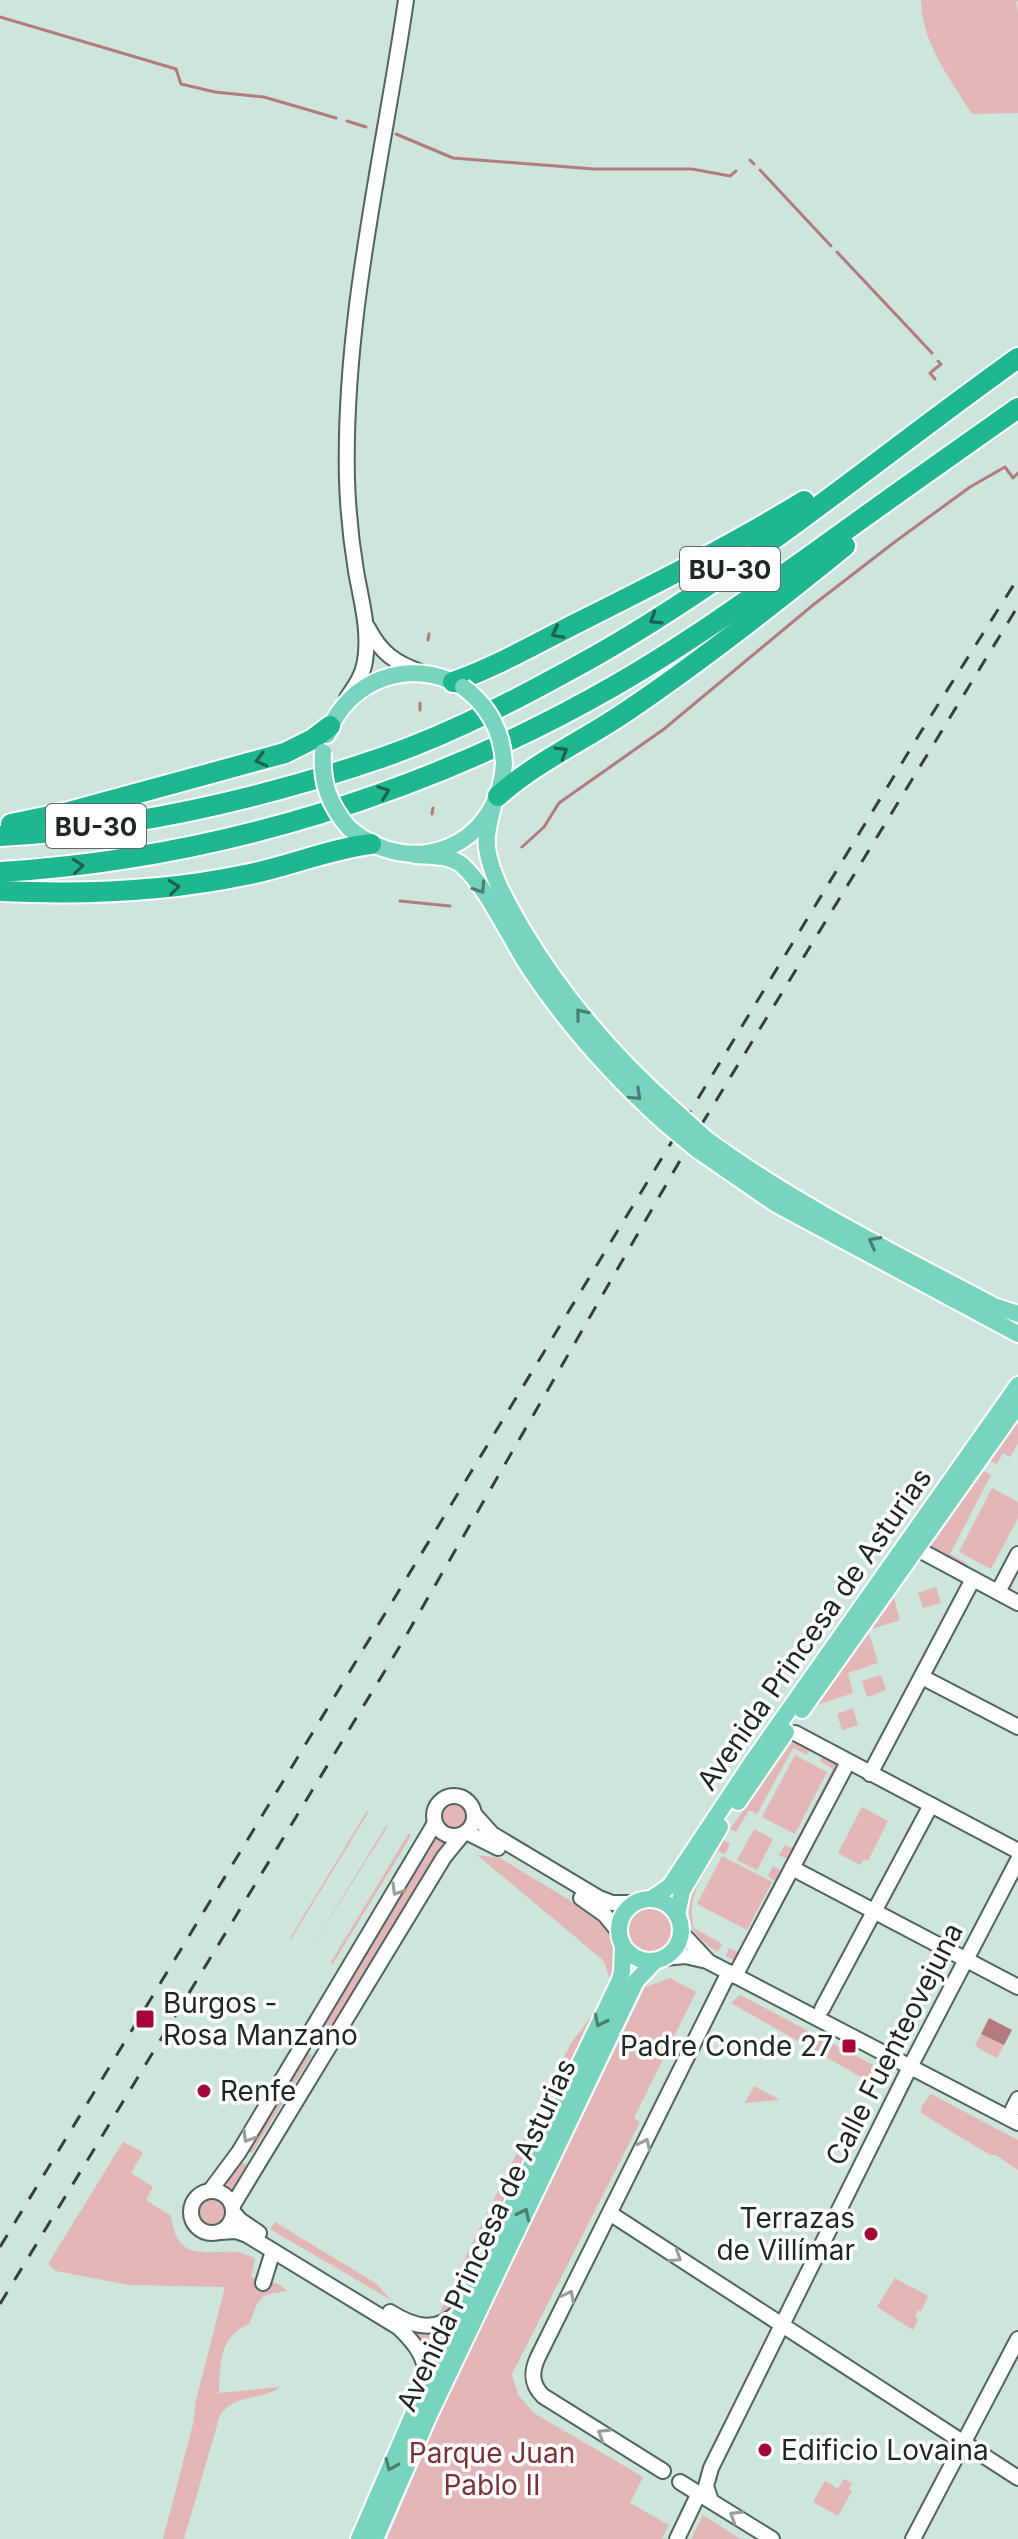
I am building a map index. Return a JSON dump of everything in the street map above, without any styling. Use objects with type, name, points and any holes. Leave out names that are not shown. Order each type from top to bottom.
[{"type":"highway","name":"BU-30","points":[[0,836],[61,832],[135,820],[279,789],[385,756],[498,707],[599,654],[668,611],[756,551],[1018,358]]},
{"type":"highway","points":[[458,684],[747,536],[991,377]]},
{"type":"highway","name":"BU-30","points":[[0,872],[93,865],[236,836],[345,806],[459,764],[577,706],[690,639],[1018,410]]},
{"type":"highway","points":[[496,801],[518,778],[625,713],[721,645],[1018,410]]},
{"type":"highway","points":[[0,825],[69,812],[285,753],[313,739],[334,719]]},
{"type":"highway","points":[[0,891],[90,893],[188,885],[292,865],[337,850],[371,844]]},
{"type":"main road","points":[[669,1117],[559,986],[527,936],[496,878],[486,836],[504,763],[501,741],[493,720],[480,702],[458,684],[425,673],[396,674],[358,691],[334,719],[323,752],[322,766],[332,806],[349,828],[371,844],[388,851],[447,858],[464,867],[479,884],[512,942],[572,1026],[629,1089],[669,1117],[776,1204],[1018,1334]]},
{"type":"main road","points":[[415,855],[447,848],[465,838],[481,824],[496,801]]},
{"type":"main road","points":[[703,1145],[820,1213],[994,1306],[1018,1314]]},
{"type":"main road","name":"Avenida Princesa de Asturias","points":[[635,1902],[670,1886],[753,1761],[1018,1385]]},
{"type":"main road","name":"Avenida Princesa de Asturias","points":[[679,1923],[682,1891],[720,1828],[1018,1405]]},
{"type":"main road","points":[[635,1902],[666,1903],[679,1923],[679,1943],[660,1960],[637,1959],[623,1948],[618,1931],[620,1920],[635,1902]]},
{"type":"main road","name":"Avenida Princesa de Asturias","points":[[359,2539],[422,2394],[619,1982],[623,1948]]},
{"type":"main road","name":"Avenida Princesa de Asturias","points":[[375,2539],[435,2402],[621,2011],[636,1981],[660,1960]]},
{"type":"street","points":[[334,719],[363,670],[366,624],[353,552],[347,484],[351,357],[366,241],[406,0]]},
{"type":"street","points":[[366,624],[389,658],[425,673]]},
{"type":"street","points":[[923,1552],[1018,1603]]},
{"type":"street","points":[[998,1592],[1018,1554]]},
{"type":"street","points":[[870,1774],[973,1579]]},
{"type":"street","points":[[922,1677],[1018,1727]]},
{"type":"street","points":[[795,1733],[1018,1851]]},
{"type":"street","points":[[663,2471],[543,2396],[534,2383],[534,2365],[732,1974],[848,1762]]},
{"type":"street","points":[[475,1815],[474,1822],[444,1857],[233,2209],[227,2227],[220,2232],[203,2231],[192,2219],[194,2203],[199,2196],[210,2191],[239,2152],[424,1845],[435,1823],[436,1807],[449,1796],[466,1799],[485,1829],[599,1898],[635,1902]]},
{"type":"street","points":[[822,2009],[931,1805]]},
{"type":"street","points":[[435,1823],[449,1835],[464,1834],[482,1839],[596,1908],[618,1931]]},
{"type":"street","name":"Calle Fuenteovejuna","points":[[677,2539],[705,2497],[711,2468],[910,2067],[1018,1860]]},
{"type":"street","points":[[792,1868],[1018,1987]]},
{"type":"street","points":[[679,1923],[707,1961]]},
{"type":"street","points":[[660,1960],[685,1956],[707,1961],[910,2067],[1016,2111]]},
{"type":"street","points":[[210,2191],[223,2194],[233,2209]]},
{"type":"street","name":"Avenida Princesa de Asturias","points":[[233,2209],[248,2226],[402,2320],[417,2326],[441,2325],[451,2319],[467,2300]]},
{"type":"street","points":[[611,2214],[1018,2478]]},
{"type":"street","name":"Avenida Princesa de Asturias","points":[[220,2232],[241,2232],[398,2327],[418,2348],[426,2379],[422,2394]]},
{"type":"street","points":[[263,2283],[273,2251]]},
{"type":"street","points":[[913,2539],[1018,2339]]},
{"type":"street","points":[[711,2468],[700,2479],[683,2483],[772,2539]]},
{"type":"green space","points":[[921,0],[1018,0],[1018,113],[972,114],[932,46]]},
{"type":"green space","points":[[1018,1422],[1018,1443],[1010,1457],[1003,1453],[997,1464],[990,1461]]},
{"type":"green space","points":[[984,1471],[991,1475],[950,1554],[966,1563],[963,1568],[928,1550]]},
{"type":"green space","points":[[992,1488],[1018,1502],[1018,1518],[991,1569],[959,1552]]},
{"type":"green space","points":[[936,1587],[941,1603],[923,1608],[918,1593]]},
{"type":"green space","points":[[894,1598],[900,1620],[872,1629]]},
{"type":"green space","points":[[869,1633],[878,1663],[848,1673],[853,1693],[817,1705]]},
{"type":"green space","points":[[881,1675],[886,1690],[867,1697],[862,1681]]},
{"type":"green space","points":[[853,1708],[858,1725],[842,1730],[837,1714]]},
{"type":"green space","points":[[794,1739],[811,1748],[807,1755],[793,1748],[757,1814],[749,1810],[736,1832],[730,1829]]},
{"type":"green space","points":[[795,1755],[827,1772],[795,1834],[762,1817]]},
{"type":"green space","points":[[823,1755],[841,1765],[791,1861],[779,1855],[785,1845],[792,1848],[833,1769],[820,1761]]},
{"type":"green space","points":[[454,1802],[464,1806],[468,1816],[464,1826],[454,1830],[444,1826],[440,1816],[444,1806]]},
{"type":"green space","points":[[862,1807],[888,1821],[868,1861],[864,1859],[860,1865],[838,1853]]},
{"type":"green space","points":[[368,1813],[291,1939],[290,1938]]},
{"type":"green space","points":[[386,1826],[388,1826],[308,1953]]},
{"type":"green space","points":[[754,1829],[773,1839],[757,1870],[737,1860]]},
{"type":"green space","points":[[409,1833],[411,1836],[332,1965],[331,1962]]},
{"type":"green space","points":[[435,1836],[446,1843],[320,2048],[310,2041]]},
{"type":"green space","points":[[723,1840],[730,1844],[725,1854],[718,1851],[706,1870],[692,1906],[694,1928],[722,1944],[718,1952],[701,1940],[692,1927],[689,1913],[697,1885]]},
{"type":"green space","points":[[477,1855],[500,1858],[602,1920],[614,1952],[612,1986],[604,1961]]},
{"type":"green space","points":[[722,1856],[772,1882],[747,1930],[697,1904]]},
{"type":"green space","points":[[773,1866],[784,1872],[737,1962],[726,1956],[729,1948],[738,1952],[775,1881],[768,1876]]},
{"type":"green space","points":[[649,1908],[664,1915],[671,1930],[664,1945],[649,1952],[634,1945],[627,1930],[634,1915]]},
{"type":"green space","name":"Parque Juan Pablo II","points":[[670,1978],[696,1992],[634,2118],[640,2122],[512,2374],[518,2395],[534,2413],[643,2477],[630,2503],[669,2525],[662,2539],[387,2539],[448,2396],[645,1987]]},
{"type":"green space","points":[[740,1995],[875,2066],[872,2078],[868,2081],[731,2003]]},
{"type":"green space","points":[[606,1996],[520,2174],[509,2169],[570,2045]]},
{"type":"green space","points":[[981,2034],[1004,2045],[997,2058],[975,2046]]},
{"type":"green space","points":[[308,2053],[312,2055],[252,2153],[248,2151]]},
{"type":"green space","points":[[754,2086],[780,2100],[745,2103]]},
{"type":"green space","points":[[931,2094],[1018,2140],[1018,2170],[921,2113],[921,2107]]},
{"type":"green space","points":[[123,2142],[143,2152],[131,2173],[153,2187],[146,2200],[171,2216],[175,2234],[183,2245],[193,2250],[230,2252],[255,2259],[251,2277],[278,2284],[288,2291],[261,2298],[249,2324],[232,2336],[223,2352],[219,2393],[280,2387],[233,2403],[220,2415],[184,2539],[163,2539],[225,2287],[129,2285],[56,2271],[48,2264]]},
{"type":"green space","points":[[238,2160],[249,2167],[232,2194],[221,2186]]},
{"type":"green space","points":[[503,2181],[514,2187],[470,2278],[458,2272]]},
{"type":"green space","points":[[213,2198],[223,2203],[228,2213],[223,2223],[213,2228],[203,2223],[198,2213],[203,2203]]},
{"type":"green space","points":[[275,2222],[377,2284],[391,2300],[270,2229]]},
{"type":"green space","points":[[895,2278],[928,2296],[921,2312],[918,2310],[915,2316],[918,2319],[913,2330],[877,2307]]},
{"type":"green space","points":[[450,2288],[465,2288],[452,2310],[438,2318]]},
{"type":"green space","points":[[446,2328],[428,2363],[409,2330],[421,2333]]},
{"type":"green space","points":[[844,2479],[852,2483],[849,2489],[852,2491],[838,2516],[813,2502],[825,2481],[838,2489]]},
{"type":"green space","points":[[703,2515],[741,2539],[691,2539]]},
{"type":"shaded area","points":[[989,2018],[1012,2030],[1004,2045],[981,2034]]},
{"type":"waterway","points":[[0,17],[176,69],[181,84],[215,92],[264,97],[336,118]]},
{"type":"waterway","points":[[347,121],[366,127]]},
{"type":"waterway","points":[[396,134],[453,158],[594,169],[692,169],[730,176],[736,171]]},
{"type":"waterway","points":[[750,160],[754,164]]},
{"type":"waterway","points":[[760,170],[831,246]]},
{"type":"waterway","points":[[837,252],[932,353]]},
{"type":"waterway","points":[[935,379],[930,373],[941,364],[938,361]]},
{"type":"waterway","points":[[522,847],[544,827],[559,803],[664,729],[813,605],[896,541],[970,487],[1005,467],[1013,478],[1018,473]]},
{"type":"waterway","points":[[428,640],[429,634]]},
{"type":"waterway","points":[[420,703],[420,710]]},
{"type":"waterway","points":[[432,814],[433,808]]},
{"type":"waterway","points":[[400,901],[450,906]]},
{"type":"railway","points":[[0,2247],[922,730],[1018,578]]},
{"type":"railway","points":[[0,2304],[403,1641],[689,1145],[1018,606]]},
{"type":"place","name":"Burgos - Rosa Manzano","points":[[145,2019]]},
{"type":"place","name":"Padre Conde 27","points":[[849,2046]]},
{"type":"place","name":"Renfe","points":[[204,2091]]},
{"type":"place","name":"Terrazas de Villímar","points":[[871,2234]]},
{"type":"place","name":"Edificio Lovaina","points":[[765,2450]]}]
